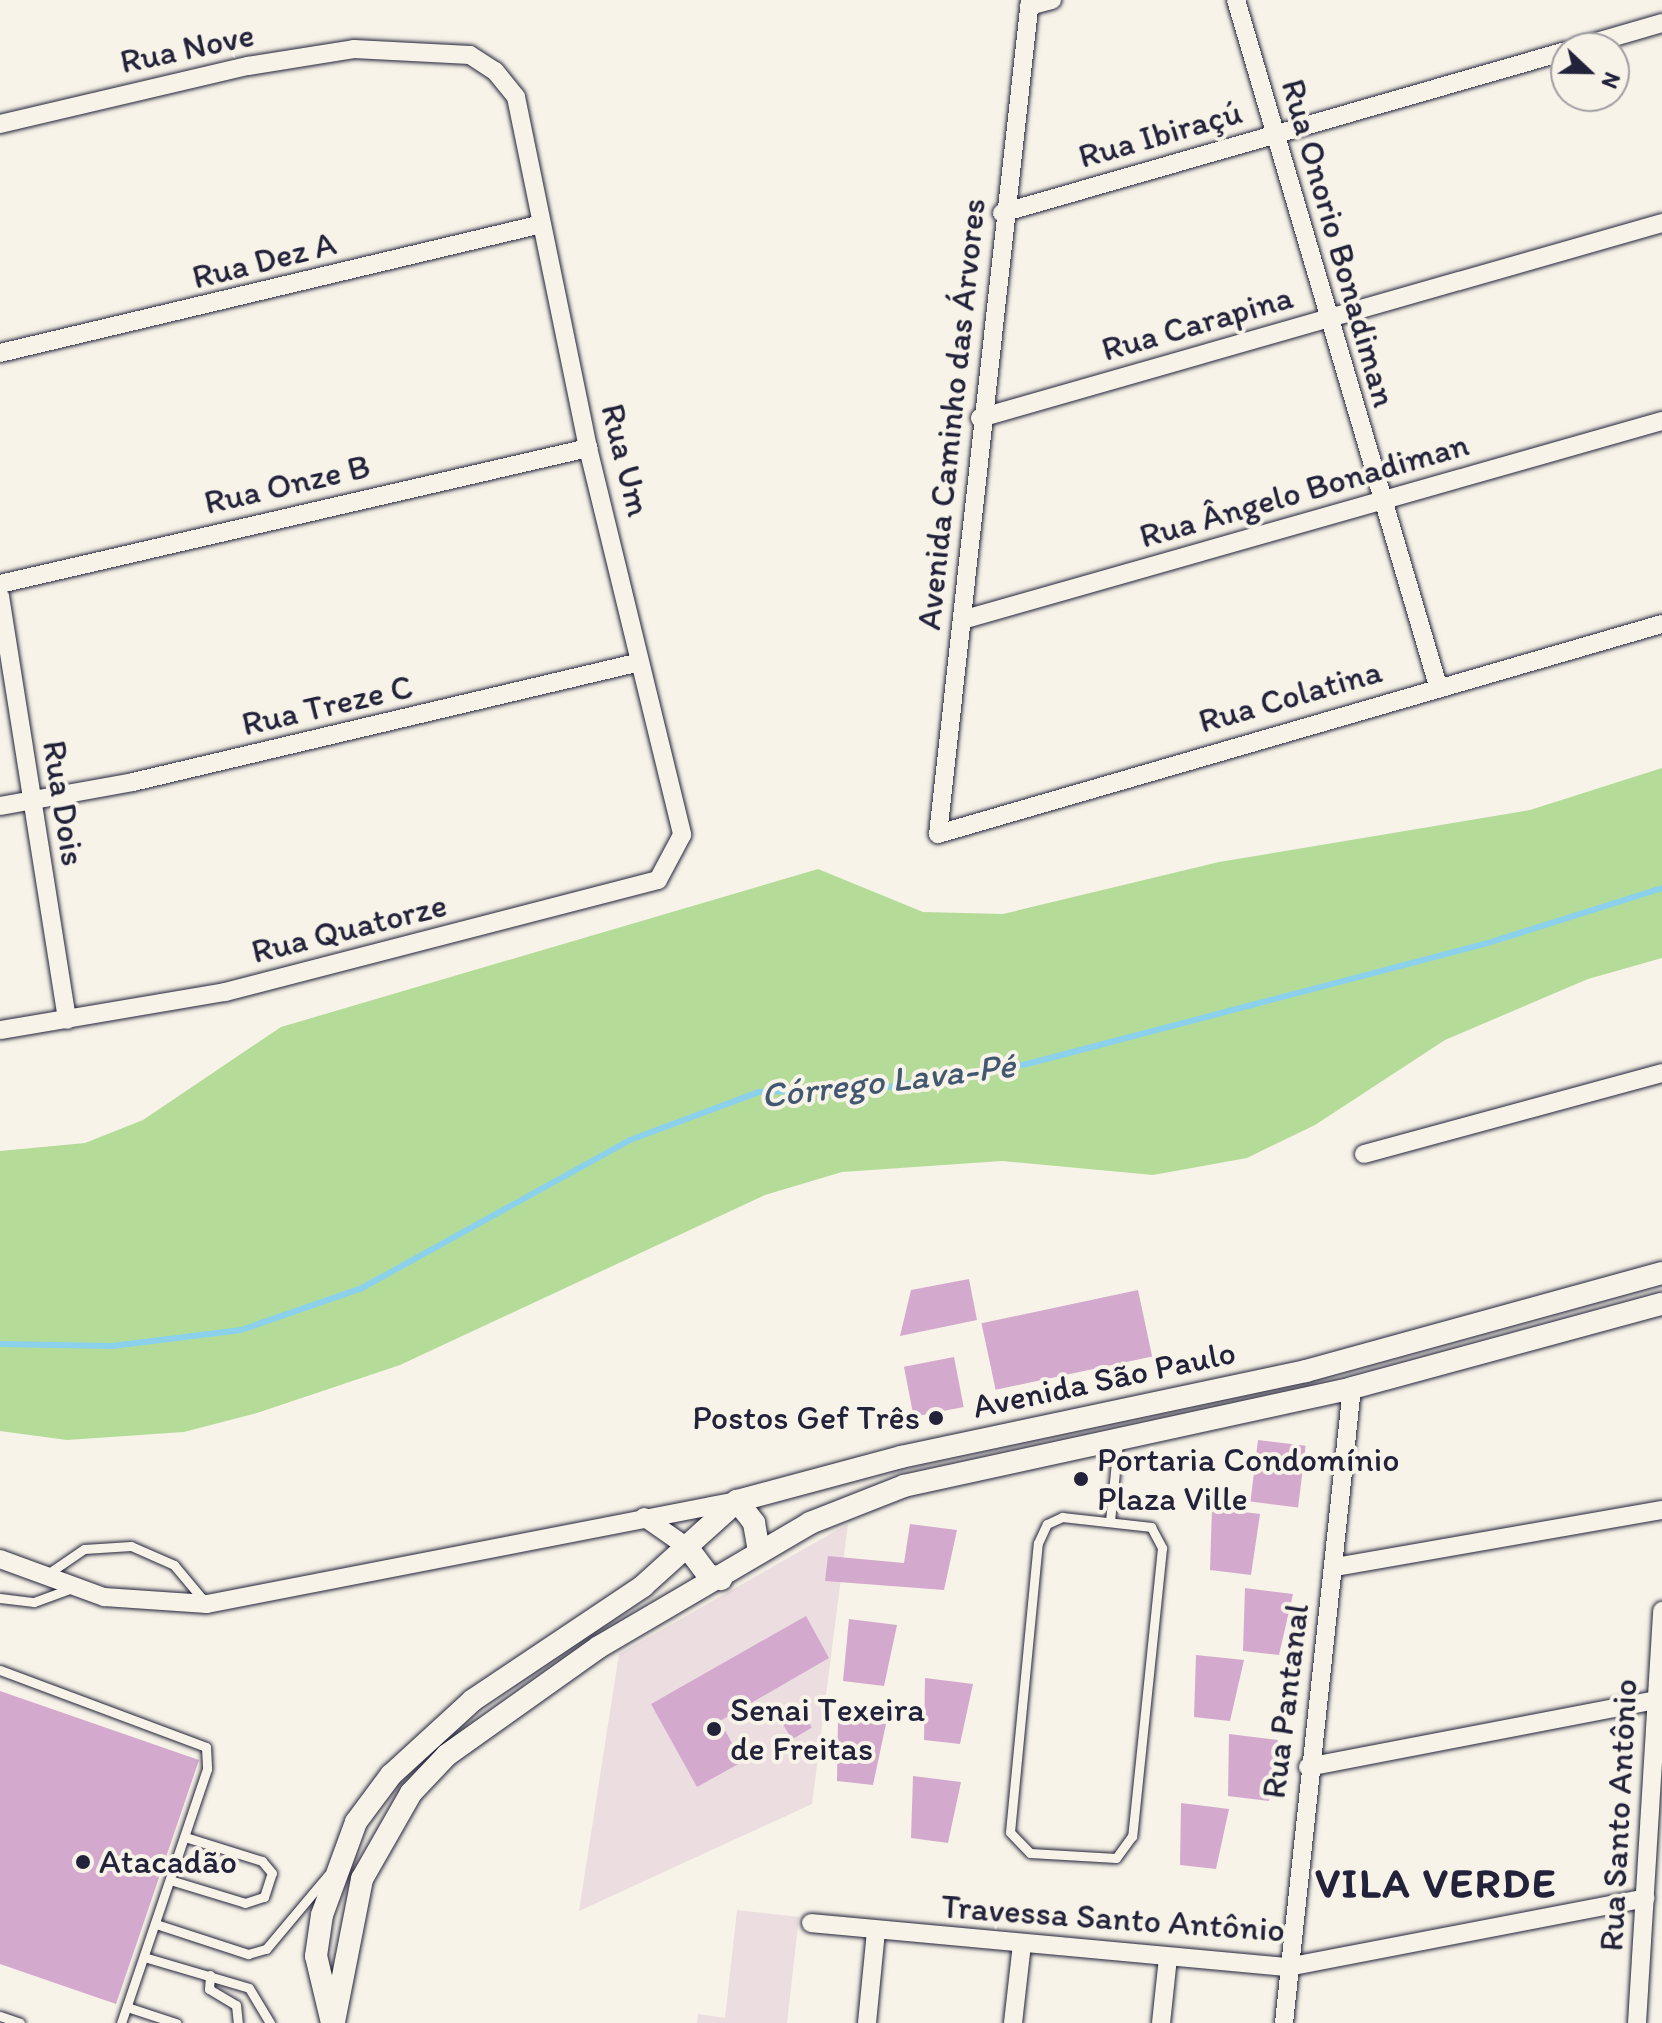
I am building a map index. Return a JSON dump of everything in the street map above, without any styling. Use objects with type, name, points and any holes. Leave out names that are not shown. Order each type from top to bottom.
[{"type":"street","points":[[1030,3],[1052,0]]},
{"type":"street","name":"Rua Onorio Bonadiman","points":[[1236,0],[1326,319],[1438,686]]},
{"type":"street","name":"Avenida Caminho das Árvores","points":[[938,834],[1002,213],[1030,3]]},
{"type":"street","points":[[1630,32],[1662,23]]},
{"type":"street","name":"Rua Nove","points":[[0,124],[248,66],[354,49],[470,55],[516,97]]},
{"type":"street","name":"Rua Ibiraçú","points":[[1002,213],[1550,56]]},
{"type":"street","name":"Rua Um","points":[[516,97],[636,663],[682,835]]},
{"type":"street","name":"Rua Carapina","points":[[980,418],[1662,223]]},
{"type":"street","name":"Rua Dez A","points":[[0,353],[542,224]]},
{"type":"street","name":"Rua Ângelo Bonadiman","points":[[962,620],[1662,421]]},
{"type":"street","name":"Rua Onze B","points":[[0,584],[588,448]]},
{"type":"street","name":"Rua Dois","points":[[0,596],[67,1020]]},
{"type":"street","name":"Rua Colatina","points":[[938,834],[1438,686],[1662,624]]},
{"type":"street","name":"Rua Treze C","points":[[0,806],[31,802],[636,663]]},
{"type":"street","name":"Rua Quatorze","points":[[0,1030],[225,992],[658,880],[676,859],[682,835]]},
{"type":"street","points":[[1364,1154],[1662,1073]]},
{"type":"street","name":"Avenida São Paulo","points":[[332,2023],[316,1956],[336,1867],[356,1822],[432,1733],[643,1586],[737,1501],[901,1457],[1306,1371],[1662,1273]]},
{"type":"street","name":"Avenida São Paulo","points":[[332,2023],[362,1879],[411,1793],[491,1720],[721,1579],[759,1552],[841,1507],[904,1486],[1118,1442],[1352,1388],[1662,1304]]},
{"type":"street","name":"Rua Pantanal","points":[[1284,2023],[1308,1767],[1335,1567],[1352,1388]]},
{"type":"street","points":[[0,1559],[72,1588],[160,1605],[207,1604],[737,1501],[754,1523],[759,1552]]},
{"type":"street","points":[[1335,1567],[1662,1510]]},
{"type":"street","points":[[644,1517],[687,1547],[707,1574],[721,1579]]},
{"type":"street","name":"Rua Santo Antônio","points":[[1637,2023],[1645,1898],[1656,1814],[1662,1611]]},
{"type":"street","points":[[1308,1767],[1659,1700]]},
{"type":"street","name":"Travessa Santo Antônio","points":[[811,1923],[876,1932],[1288,1967],[1645,1898]]},
{"type":"street","points":[[867,2023],[876,1932]]},
{"type":"street","points":[[1013,2023],[1022,1944]]},
{"type":"street","points":[[1161,2023],[1168,1958]]},
{"type":"lane","points":[[1110,1521],[1118,1442]]},
{"type":"lane","points":[[1062,1517],[1110,1521],[1151,1527],[1162,1548],[1132,1836],[1116,1858],[1030,1853],[1010,1832],[1038,1543],[1047,1524],[1062,1517]]},
{"type":"lane","points":[[44,1577],[84,1549],[131,1546],[174,1565],[207,1604]]},
{"type":"lane","points":[[0,1598],[34,1602],[72,1588]]},
{"type":"lane","points":[[0,1670],[197,1739],[206,1747],[207,1769],[121,2023]]},
{"type":"lane","points":[[170,1880],[245,1903],[264,1897],[272,1873],[262,1861],[185,1837]]},
{"type":"lane","points":[[156,1924],[248,1954],[266,1949],[336,1867]]},
{"type":"lane","points":[[144,1957],[249,1988],[270,2023]]},
{"type":"lane","points":[[210,1975],[209,1989],[236,2005],[238,2023]]},
{"type":"lane","points":[[127,2007],[176,2023]]},
{"type":"lane","points":[[0,2016],[20,2023]]},
{"type":"shaded area","name":"Senai Texeira de Freitas","points":[[848,1524],[812,1804],[579,1911],[619,1654]]},
{"type":"shaded area","points":[[737,1910],[799,1917],[787,2023],[697,2023],[698,2014],[725,2018]]},
{"type":"green space","points":[[1662,768],[1662,958],[1588,979],[1445,1040],[1315,1125],[1247,1158],[1153,1175],[1002,1161],[842,1172],[765,1195],[400,1365],[257,1413],[184,1432],[67,1440],[0,1431],[0,1151],[85,1143],[143,1120],[281,1027],[818,869],[923,912],[1003,914],[1219,862],[1530,810]]},
{"type":"building","points":[[969,1279],[977,1320],[900,1336],[911,1290]]},
{"type":"building","points":[[1138,1290],[1152,1357],[996,1390],[981,1323]]},
{"type":"building","points":[[954,1357],[964,1407],[914,1417],[904,1367]]},
{"type":"building","points":[[1258,1440],[1306,1446],[1298,1507],[1250,1502]]},
{"type":"building","points":[[1212,1508],[1260,1514],[1251,1575],[1210,1570]]},
{"type":"building","points":[[910,1524],[957,1530],[944,1590],[825,1581],[828,1556],[904,1563]]},
{"type":"building","points":[[1245,1588],[1293,1594],[1279,1655],[1243,1651]]},
{"type":"building","points":[[806,1616],[829,1658],[720,1721],[742,1762],[697,1787],[651,1704]]},
{"type":"building","points":[[849,1619],[897,1625],[884,1686],[843,1681]]},
{"type":"building","points":[[1196,1655],[1244,1660],[1230,1721],[1194,1717]]},
{"type":"building","points":[[925,1678],[973,1684],[960,1744],[924,1740]]},
{"type":"building","name":"Atacadão","points":[[0,1691],[199,1760],[116,2004],[0,1964]]},
{"type":"building","points":[[803,1713],[812,1728],[792,1739],[783,1725]]},
{"type":"building","points":[[838,1719],[886,1724],[873,1785],[837,1781]]},
{"type":"building","points":[[1229,1734],[1278,1740],[1269,1801],[1228,1796]]},
{"type":"building","points":[[913,1776],[961,1782],[948,1843],[911,1838]]},
{"type":"building","points":[[1181,1803],[1229,1809],[1216,1869],[1180,1865]]},
{"type":"waterway","name":"Córrego Lava-Pé","points":[[0,1344],[112,1346],[241,1330],[362,1288],[630,1140],[759,1092],[888,1087],[1027,1064],[1488,943],[1662,888]]},
{"type":"place","name":"Postos Gef Três","points":[[936,1418]]},
{"type":"place","name":"Portaria Condomínio Plaza Ville","points":[[1081,1479]]},
{"type":"place","name":"Senai Texeira de Freitas","points":[[714,1729]]},
{"type":"place","name":"Atacadão","points":[[83,1862]]},
{"type":"district","name":"VILA VERDE","points":[[1436,1883]]}]
